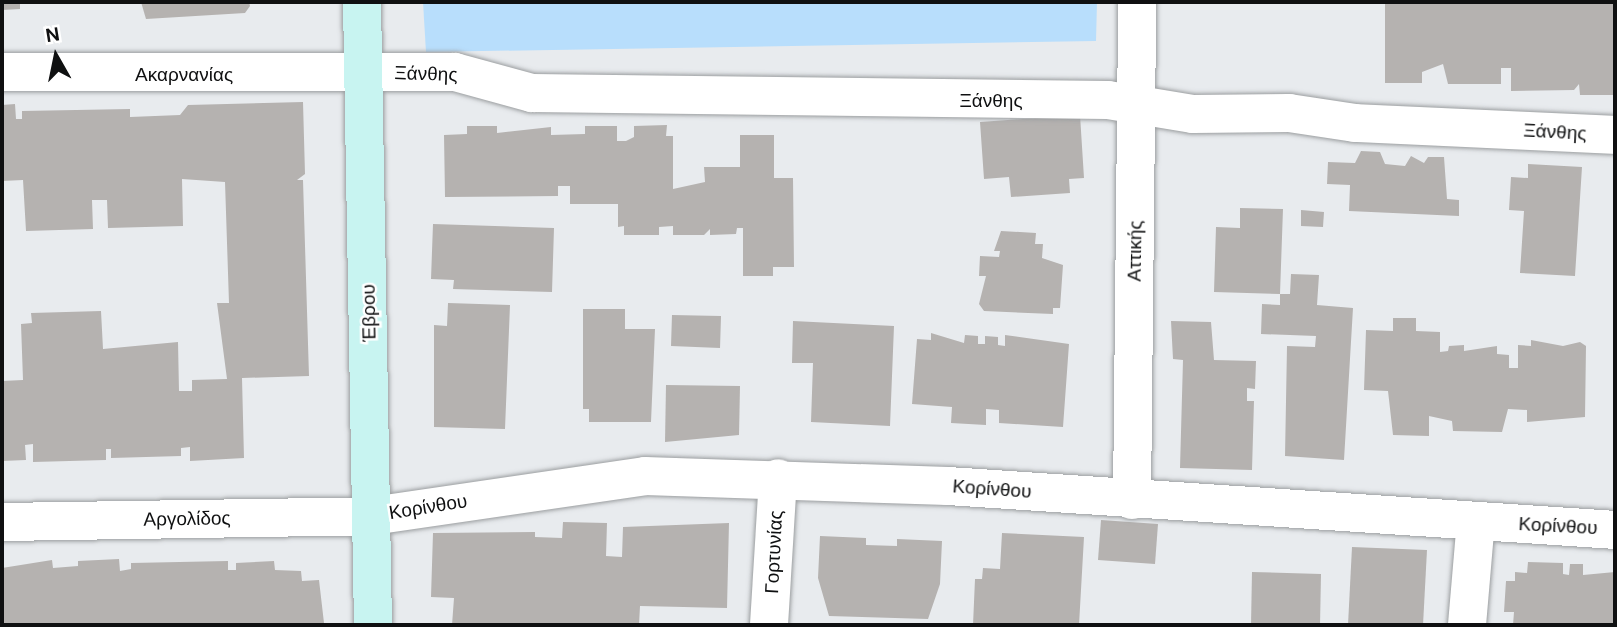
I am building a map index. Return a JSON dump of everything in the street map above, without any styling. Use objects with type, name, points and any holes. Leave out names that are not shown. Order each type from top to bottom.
[{"type":"street","name":"Έβρου","points":[[362,2],[367,73],[373,625]]},
{"type":"street","name":"Αττικής","points":[[1132,500],[1137,2]]},
{"type":"street","name":"Ακαρνανίας","points":[[2,72],[367,73]]},
{"type":"street","name":"Ξάνθης","points":[[367,73],[455,72],[532,93],[1108,100],[1193,114],[1289,113],[1355,123],[1615,135]]},
{"type":"street","name":"Κορίνθου","points":[[372,516],[645,476],[778,478],[1615,530]]},
{"type":"street","name":"Γορτυνίας","points":[[769,625],[778,478]]},
{"type":"street","name":"Αργολίδος","points":[[2,522],[372,516]]},
{"type":"street","points":[[1467,625],[1476,522]]},
{"type":"shaded area","points":[[423,2],[1097,2],[1096,41],[426,52]]},
{"type":"building","points":[[2,2],[20,2],[20,9],[2,10]]},
{"type":"building","points":[[141,2],[249,2],[250,6],[245,13],[146,19]]},
{"type":"building","points":[[1385,2],[1615,2],[1615,95],[1580,95],[1579,84],[1574,90],[1511,91],[1511,68],[1501,68],[1501,84],[1448,84],[1443,64],[1422,72],[1422,83],[1385,83]]},
{"type":"building","points":[[303,102],[305,174],[297,180],[303,180],[309,376],[242,378],[244,458],[190,461],[190,447],[181,448],[181,456],[111,458],[111,449],[106,449],[106,460],[33,462],[33,444],[25,445],[26,460],[2,461],[2,381],[23,380],[21,324],[32,323],[31,313],[101,311],[103,349],[178,342],[179,391],[192,391],[192,380],[227,379],[217,303],[229,303],[225,182],[182,179],[183,226],[108,228],[107,200],[92,200],[93,229],[26,231],[23,180],[2,181],[2,105],[15,104],[16,119],[22,119],[22,111],[130,109],[130,117],[180,115],[188,105]]},
{"type":"building","points":[[1080,115],[1084,178],[1069,179],[1070,193],[1011,197],[1009,177],[984,179],[980,122]]},
{"type":"building","points":[[667,125],[666,136],[673,136],[673,189],[705,182],[704,167],[740,167],[740,135],[774,135],[774,178],[793,178],[794,267],[773,267],[773,276],[743,276],[743,228],[737,228],[736,234],[710,235],[710,229],[704,235],[673,235],[673,226],[659,227],[659,235],[624,235],[624,226],[618,227],[618,204],[570,204],[570,186],[558,186],[558,196],[445,197],[444,135],[467,134],[467,126],[497,126],[497,133],[551,127],[551,135],[585,134],[585,126],[617,126],[617,141],[626,141],[634,137],[634,126]]},
{"type":"building","points":[[1361,151],[1380,152],[1385,164],[1405,166],[1411,156],[1424,163],[1428,157],[1444,157],[1447,199],[1459,200],[1459,216],[1349,211],[1350,185],[1327,184],[1328,162],[1355,163]]},
{"type":"building","points":[[1528,164],[1582,167],[1575,276],[1520,273],[1524,211],[1509,210],[1511,177],[1528,178]]},
{"type":"building","points":[[1240,208],[1283,209],[1280,294],[1214,292],[1216,227],[1240,228]]},
{"type":"building","points":[[1301,210],[1324,212],[1323,227],[1301,226]]},
{"type":"building","points":[[433,224],[554,228],[552,292],[453,289],[454,280],[431,279]]},
{"type":"building","points":[[1001,231],[1036,233],[1035,244],[1043,244],[1042,258],[1063,265],[1060,308],[1053,308],[1053,314],[984,311],[979,304],[986,276],[979,276],[980,256],[999,257],[1000,251],[994,251]]},
{"type":"building","points":[[1291,274],[1319,275],[1317,305],[1353,308],[1344,460],[1285,456],[1287,346],[1315,347],[1316,336],[1261,334],[1262,304],[1280,305],[1280,294],[1290,294]]},
{"type":"building","points":[[448,303],[510,305],[505,429],[434,427],[434,325],[447,326]]},
{"type":"building","points":[[583,309],[625,309],[625,329],[655,329],[651,422],[589,422],[589,409],[583,409]]},
{"type":"building","points":[[672,315],[721,316],[720,348],[671,346]]},
{"type":"building","points":[[1393,318],[1416,318],[1416,331],[1440,332],[1440,352],[1448,351],[1449,346],[1464,345],[1464,351],[1497,346],[1497,354],[1509,355],[1509,368],[1518,368],[1518,345],[1531,346],[1531,340],[1563,346],[1580,342],[1586,346],[1585,417],[1527,422],[1527,410],[1508,409],[1502,432],[1453,431],[1452,421],[1429,416],[1429,436],[1393,435],[1388,391],[1364,390],[1366,330],[1393,331]]},
{"type":"building","points":[[793,321],[894,326],[890,426],[811,422],[813,363],[792,363]]},
{"type":"building","points":[[1171,321],[1211,322],[1214,360],[1256,361],[1255,389],[1247,388],[1247,401],[1254,401],[1252,470],[1180,468],[1183,360],[1173,359]]},
{"type":"building","points":[[931,333],[964,343],[965,335],[978,336],[978,344],[985,344],[985,336],[998,337],[998,345],[1005,346],[1005,335],[1069,344],[1063,427],[999,423],[999,410],[986,409],[986,425],[951,423],[952,407],[912,404],[917,339],[931,340]]},
{"type":"building","points":[[666,385],[740,386],[739,435],[665,442]]},
{"type":"building","points":[[1101,520],[1158,524],[1155,564],[1098,560]]},
{"type":"building","points":[[563,522],[607,523],[606,556],[622,557],[623,527],[729,523],[727,608],[640,606],[639,625],[452,625],[454,598],[431,597],[433,533],[535,532],[535,537],[562,538]]},
{"type":"building","points":[[1002,533],[1084,537],[1079,625],[973,625],[975,579],[982,579],[983,568],[1000,569]]},
{"type":"building","points":[[820,536],[866,538],[866,545],[897,546],[897,539],[942,541],[940,584],[928,619],[829,616],[818,578]]},
{"type":"building","points":[[1352,547],[1427,550],[1423,625],[1348,625]]},
{"type":"building","points":[[119,559],[120,571],[131,569],[131,563],[228,561],[228,570],[236,570],[236,563],[274,561],[275,570],[301,571],[302,581],[319,580],[324,623],[2,625],[2,568],[52,560],[53,568],[78,566],[78,561]]},
{"type":"building","points":[[1528,562],[1563,563],[1563,574],[1569,575],[1570,564],[1583,564],[1583,575],[1615,572],[1615,625],[1513,625],[1514,612],[1504,612],[1506,581],[1515,581],[1515,572],[1527,573]]},
{"type":"building","points":[[1252,572],[1321,574],[1320,625],[1251,625]]}]
